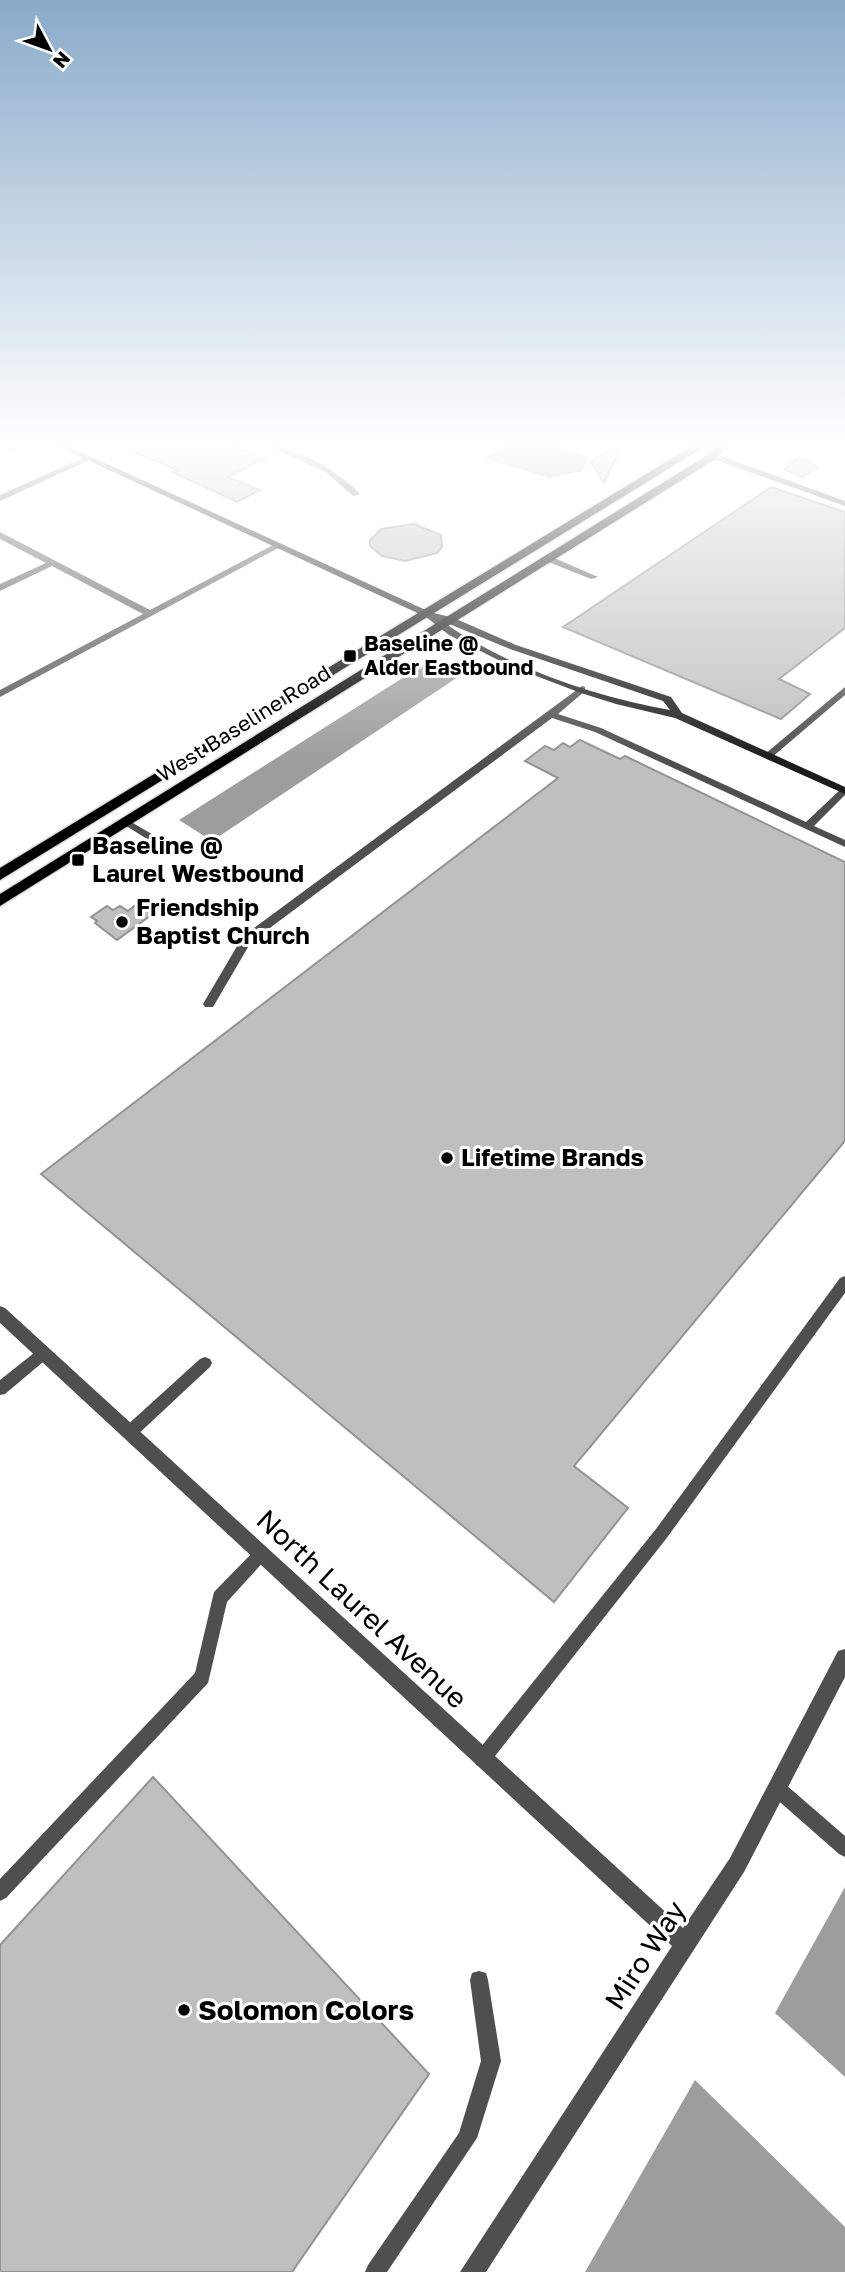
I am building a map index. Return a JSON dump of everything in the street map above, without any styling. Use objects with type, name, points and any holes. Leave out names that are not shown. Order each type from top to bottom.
[{"type":"main road","points":[[289,551],[446,623],[667,699],[678,715]]},
{"type":"main road","points":[[0,875],[529,551]]},
{"type":"main road","name":"West Baseline Road","points":[[0,901],[561,551]]},
{"type":"main road","points":[[446,623],[454,636],[495,655],[649,712],[678,715],[844,791]]},
{"type":"street","points":[[29,551],[150,614]]},
{"type":"street","points":[[0,694],[269,551]]},
{"type":"street","points":[[0,588],[52,563]]},
{"type":"street","name":"North Laurel Avenue","points":[[0,1313],[685,1944]]},
{"type":"street","name":"Miro Way","points":[[472,2272],[737,1865],[779,1790],[845,1658]]},
{"type":"lane","points":[[549,559],[594,577]]},
{"type":"lane","points":[[209,1004],[247,939],[551,715],[582,689]]},
{"type":"lane","points":[[768,756],[845,690]]},
{"type":"lane","points":[[551,715],[598,730],[845,844]]},
{"type":"lane","points":[[807,826],[844,791]]},
{"type":"lane","points":[[126,822],[177,853]]},
{"type":"lane","points":[[482,1759],[661,1534],[845,1282]]},
{"type":"lane","points":[[0,1389],[44,1353]]},
{"type":"lane","points":[[130,1433],[205,1363]]},
{"type":"lane","points":[[0,1892],[202,1677],[219,1598],[261,1553]]},
{"type":"lane","points":[[779,1790],[845,1849]]},
{"type":"lane","points":[[375,2272],[467,2138],[491,2061],[479,1980]]},
{"type":"shaded area","points":[[434,658],[467,671],[212,841],[179,820]]},
{"type":"shaded area","points":[[845,1887],[845,2077],[775,2013]]},
{"type":"shaded area","points":[[695,2080],[845,2227],[845,2272],[585,2272]]},
{"type":"building","points":[[376,551],[439,551],[405,561],[382,556]]},
{"type":"building","points":[[676,551],[845,551],[845,628],[779,679],[810,694],[781,719],[563,627]]},
{"type":"building","name":"Lifetime Brands","points":[[580,740],[620,759],[625,756],[845,862],[845,1141],[574,1466],[628,1508],[554,1602],[41,1174],[558,778],[525,761],[545,746],[554,750],[563,743],[570,747]]},
{"type":"building","points":[[138,903],[154,913],[117,940],[91,917],[107,906],[113,910],[120,906],[128,911]]},
{"type":"building","name":"Solomon Colors","points":[[153,1777],[429,2074],[292,2272],[0,2272],[0,1945]]},
{"type":"place","name":"Baseline @ Alder Eastbound","points":[[350,656]]},
{"type":"place","name":"Baseline @ Laurel Westbound","points":[[78,860]]},
{"type":"place","name":"Friendship Baptist Church","points":[[122,922]]},
{"type":"place","name":"Lifetime Brands","points":[[447,1158]]},
{"type":"place","name":"Solomon Colors","points":[[184,2010]]}]
